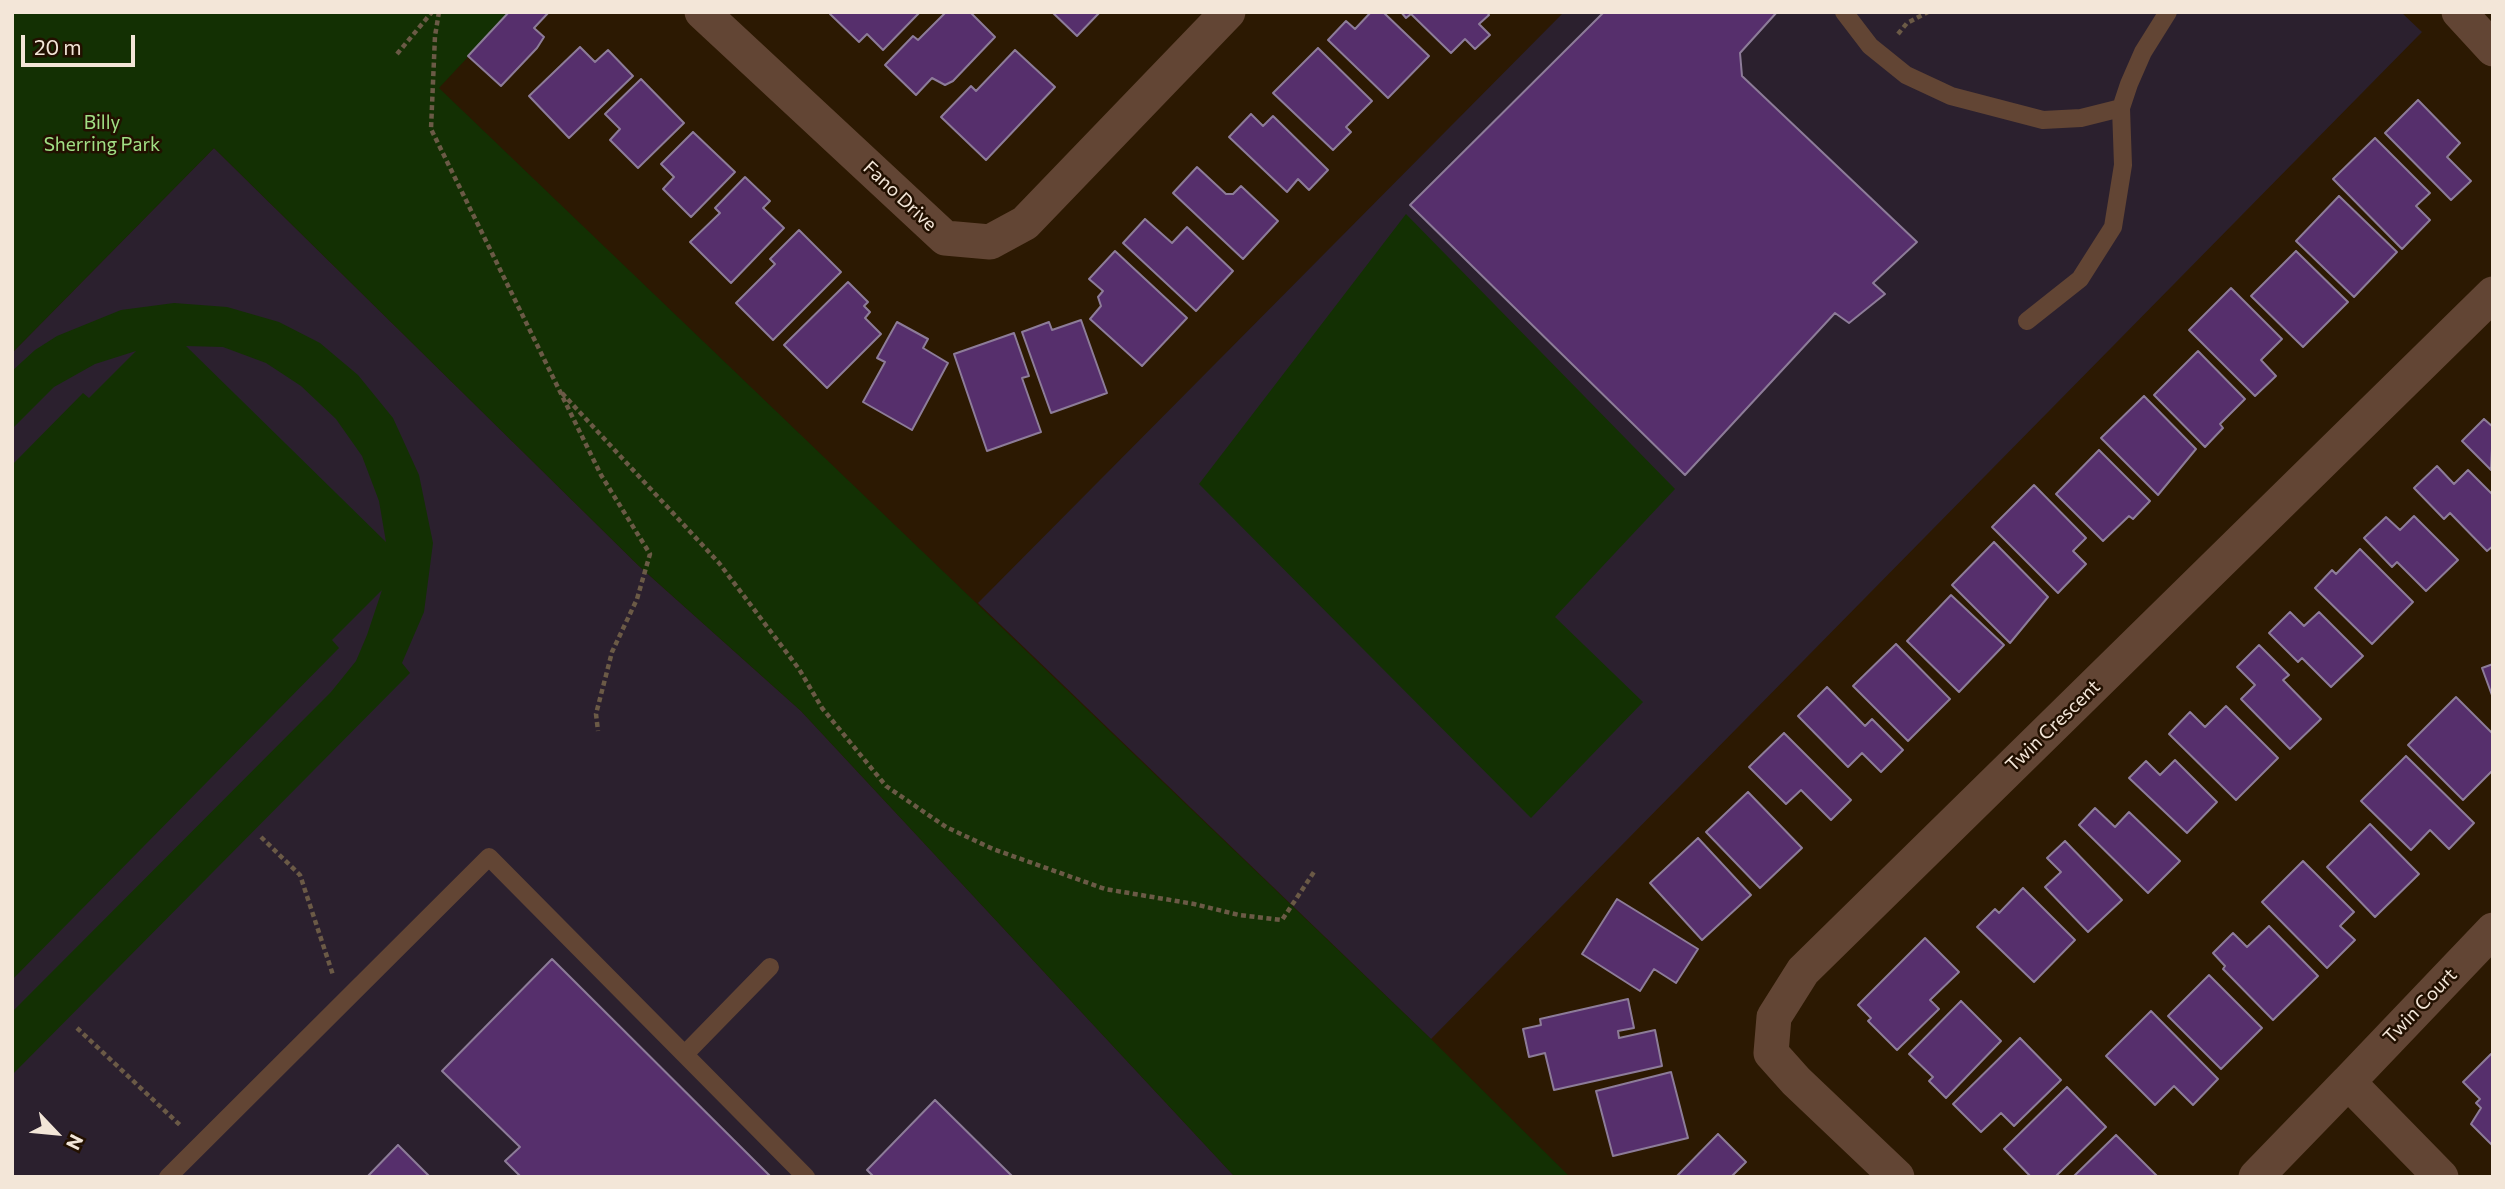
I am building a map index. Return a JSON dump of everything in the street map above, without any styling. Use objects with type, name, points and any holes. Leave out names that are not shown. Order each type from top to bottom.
[{"type":"street","name":"Fano Drive","points":[[702,12],[945,238],[990,242],[1025,223],[1228,12]]},
{"type":"street","points":[[2459,12],[2493,49]]},
{"type":"street","name":"Twin Crescent","points":[[1897,1177],[1796,1081],[1771,1053],[1774,1017],[1803,971],[2493,294]]},
{"type":"street","name":"Twin Court","points":[[2348,1082],[2493,930]]},
{"type":"street","points":[[2256,1177],[2348,1082],[2441,1177]]},
{"type":"lane","points":[[1844,12],[1870,47],[1906,75],[1951,96],[2042,120],[2081,118],[2121,108]]},
{"type":"lane","points":[[2027,321],[2080,279],[2113,227],[2123,165],[2121,108],[2143,52],[2168,12]]},
{"type":"lane","points":[[168,1177],[489,857],[806,1177]]},
{"type":"lane","points":[[685,1054],[770,967]]},
{"type":"path","points":[[397,54],[432,12]]},
{"type":"path","points":[[439,12],[435,36],[431,129],[601,475],[650,554],[637,599],[612,652],[596,714],[598,731]]},
{"type":"path","points":[[1881,55],[1907,23],[1928,12]]},
{"type":"path","points":[[562,393],[719,563],[799,669],[822,708],[886,786],[946,827],[993,849],[1105,889],[1261,918],[1282,920],[1314,872]]},
{"type":"path","points":[[261,836],[300,875],[342,1003]]},
{"type":"path","points":[[77,1028],[201,1144]]},
{"type":"shaded area","points":[[1564,12],[2401,12],[2422,32],[1431,1039],[978,603]]},
{"type":"shaded area","points":[[214,148],[639,566],[801,711],[1235,1177],[12,1177],[12,353]]},
{"type":"green space","name":"Billy Sherring Park","points":[[12,12],[510,12],[439,88],[1431,1039],[1570,1177],[1235,1177],[801,711],[639,566],[214,148],[12,353]]},
{"type":"green space","points":[[1406,214],[1675,489],[1555,617],[1643,702],[1531,818],[1199,484]]},
{"type":"green space","points":[[174,303],[227,307],[279,322],[320,343],[358,375],[393,418],[419,475],[433,543],[424,612],[402,663],[410,673],[12,1075],[12,1012],[331,692],[356,661],[382,590],[332,640],[339,648],[12,980],[12,465],[83,393],[89,398],[136,351],[95,364],[54,387],[12,429],[12,371],[35,350],[57,336],[121,310]],"holes":[[[186,346],[223,347],[266,363],[301,386],[336,419],[362,456],[379,501],[386,542]]]},
{"type":"building","points":[[509,12],[549,12],[534,28],[544,37],[537,48],[501,86],[468,56]]},
{"type":"building","points":[[831,12],[920,12],[883,50],[867,34],[859,42]]},
{"type":"building","points":[[946,12],[970,12],[995,37],[953,81],[945,85],[932,78],[916,95],[885,65],[913,36],[918,40]]},
{"type":"building","points":[[1052,12],[1100,12],[1077,36]]},
{"type":"building","points":[[1371,12],[1383,12],[1429,56],[1388,98],[1328,40],[1346,21],[1355,29]]},
{"type":"building","points":[[1401,12],[1487,12],[1489,15],[1479,24],[1490,35],[1475,49],[1465,39],[1451,53],[1411,14],[1406,18]]},
{"type":"building","points":[[1604,12],[1777,12],[1740,53],[1742,76],[1917,242],[1873,283],[1885,294],[1849,323],[1835,313],[1685,475],[1410,205]]},
{"type":"building","points":[[580,47],[595,62],[608,50],[633,76],[569,138],[529,96]]},
{"type":"building","points":[[1318,48],[1372,101],[1346,127],[1351,132],[1333,150],[1273,93]]},
{"type":"building","points":[[1015,50],[1055,87],[986,160],[941,117],[971,86],[976,91]]},
{"type":"building","points":[[641,79],[684,123],[638,168],[610,140],[620,129],[605,114]]},
{"type":"building","points":[[2418,100],[2460,143],[2447,157],[2471,181],[2451,200],[2385,133]]},
{"type":"building","points":[[1251,114],[1263,126],[1273,116],[1328,170],[1309,190],[1298,179],[1287,192],[1229,137]]},
{"type":"building","points":[[693,132],[735,172],[691,217],[663,189],[674,177],[661,164]]},
{"type":"building","points":[[2375,138],[2430,193],[2416,206],[2430,220],[2402,249],[2333,179]]},
{"type":"building","points":[[1197,167],[1226,194],[1233,194],[1241,186],[1278,221],[1243,259],[1173,193]]},
{"type":"building","points":[[745,177],[770,201],[763,208],[784,228],[731,283],[690,242],[720,213],[715,208]]},
{"type":"building","points":[[2339,196],[2397,252],[2354,297],[2296,241]]},
{"type":"building","points":[[1145,219],[1172,243],[1187,227],[1233,271],[1196,311],[1123,243]]},
{"type":"building","points":[[799,230],[841,272],[773,340],[736,303],[775,264],[770,259]]},
{"type":"building","points":[[1115,251],[1187,318],[1142,366],[1090,319],[1101,306],[1098,297],[1103,291],[1089,279]]},
{"type":"building","points":[[2296,251],[2348,302],[2303,347],[2251,296]]},
{"type":"building","points":[[848,282],[868,302],[864,306],[870,312],[865,318],[881,334],[827,388],[784,345]]},
{"type":"building","points":[[2231,288],[2282,339],[2261,360],[2276,376],[2255,396],[2189,330]]},
{"type":"building","points":[[1081,320],[1107,393],[1051,413],[1022,332],[1049,322],[1052,330]]},
{"type":"building","points":[[897,322],[928,339],[923,348],[948,363],[912,430],[863,402],[885,362],[877,358]]},
{"type":"building","points":[[1014,333],[1029,376],[1022,378],[1041,432],[987,451],[954,354]]},
{"type":"building","points":[[2198,351],[2245,399],[2220,424],[2223,428],[2205,447],[2154,395]]},
{"type":"building","points":[[2144,396],[2196,449],[2158,495],[2101,438]]},
{"type":"building","points":[[2484,419],[2493,427],[2491,470],[2462,441]]},
{"type":"building","points":[[2099,450],[2150,501],[2133,519],[2129,516],[2103,541],[2056,494]]},
{"type":"building","points":[[2437,466],[2454,484],[2468,470],[2493,495],[2493,546],[2487,551],[2450,513],[2444,519],[2414,488]]},
{"type":"building","points":[[2034,485],[2086,538],[2073,551],[2086,564],[2058,593],[1992,527]]},
{"type":"building","points":[[2414,516],[2458,560],[2426,591],[2397,562],[2392,567],[2364,538],[2386,517],[2400,530]]},
{"type":"building","points":[[1994,542],[2048,597],[2010,643],[1952,585]]},
{"type":"building","points":[[2360,549],[2413,602],[2372,644],[2315,588],[2332,570],[2336,574]]},
{"type":"building","points":[[1951,595],[2004,645],[1959,692],[1907,641]]},
{"type":"building","points":[[2290,612],[2304,626],[2319,612],[2363,656],[2331,687],[2302,658],[2298,662],[2269,633]]},
{"type":"building","points":[[1896,644],[1950,699],[1908,741],[1853,686]]},
{"type":"building","points":[[2259,645],[2289,675],[2283,680],[2321,719],[2290,749],[2241,699],[2255,685],[2237,667]]},
{"type":"building","points":[[2493,664],[2493,698],[2482,668]]},
{"type":"building","points":[[1827,687],[1865,726],[1872,719],[1903,750],[1881,772],[1862,753],[1848,767],[1798,716]]},
{"type":"building","points":[[2456,697],[2493,734],[2493,770],[2463,800],[2408,745]]},
{"type":"building","points":[[2226,706],[2278,758],[2236,800],[2169,734],[2190,712],[2205,727]]},
{"type":"building","points":[[1784,733],[1851,800],[1831,820],[1801,790],[1786,804],[1749,767]]},
{"type":"building","points":[[2406,756],[2474,823],[2449,849],[2430,830],[2411,850],[2361,801]]},
{"type":"building","points":[[2175,760],[2217,802],[2187,833],[2129,778],[2146,761],[2160,775]]},
{"type":"building","points":[[1748,792],[1802,848],[1760,888],[1706,832]]},
{"type":"building","points":[[2095,808],[2115,827],[2129,812],[2180,861],[2148,893],[2079,825]]},
{"type":"building","points":[[2370,824],[2419,874],[2375,917],[2327,867]]},
{"type":"building","points":[[1698,838],[1751,895],[1702,940],[1650,883]]},
{"type":"building","points":[[2065,841],[2122,900],[2088,932],[2045,887],[2061,872],[2047,858]]},
{"type":"building","points":[[2303,861],[2354,912],[2340,926],[2355,940],[2327,968],[2262,902]]},
{"type":"building","points":[[2023,888],[2075,940],[2034,982],[1977,927],[1995,909],[1999,913]]},
{"type":"building","points":[[1617,899],[1698,949],[1676,983],[1654,969],[1640,991],[1582,954]]},
{"type":"building","points":[[2269,926],[2318,976],[2273,1020],[2223,969],[2225,966],[2213,953],[2233,933],[2247,947]]},
{"type":"building","points":[[1925,938],[1959,972],[1930,1000],[1939,1009],[1897,1050],[1868,1021],[1871,1018],[1858,1005]]},
{"type":"building","points":[[552,959],[771,1177],[521,1177],[505,1161],[520,1147],[442,1071]]},
{"type":"building","points":[[2209,975],[2262,1028],[2221,1069],[2168,1016]]},
{"type":"building","points":[[1628,999],[1634,1028],[1618,1031],[1619,1038],[1655,1030],[1662,1066],[1554,1090],[1545,1053],[1529,1057],[1523,1029],[1541,1025],[1540,1019]]},
{"type":"building","points":[[1961,1001],[2001,1041],[1946,1098],[1929,1081],[1933,1077],[1909,1054]]},
{"type":"building","points":[[2151,1011],[2218,1079],[2193,1105],[2174,1086],[2155,1105],[2106,1056]]},
{"type":"building","points":[[2020,1038],[2061,1080],[2014,1126],[2001,1113],[1981,1132],[1953,1104]]},
{"type":"building","points":[[2491,1054],[2493,1146],[2471,1124],[2481,1108],[2476,1103],[2480,1099],[2463,1082]]},
{"type":"building","points":[[1671,1072],[1688,1138],[1613,1156],[1596,1091]]},
{"type":"building","points":[[2067,1087],[2106,1127],[2055,1177],[2031,1177],[2004,1149]]},
{"type":"building","points":[[935,1100],[1013,1177],[874,1177],[867,1170]]},
{"type":"building","points":[[1718,1134],[1746,1162],[1731,1177],[1676,1177]]},
{"type":"building","points":[[2116,1135],[2158,1177],[2073,1177]]},
{"type":"building","points":[[398,1145],[430,1177],[367,1177]]}]
